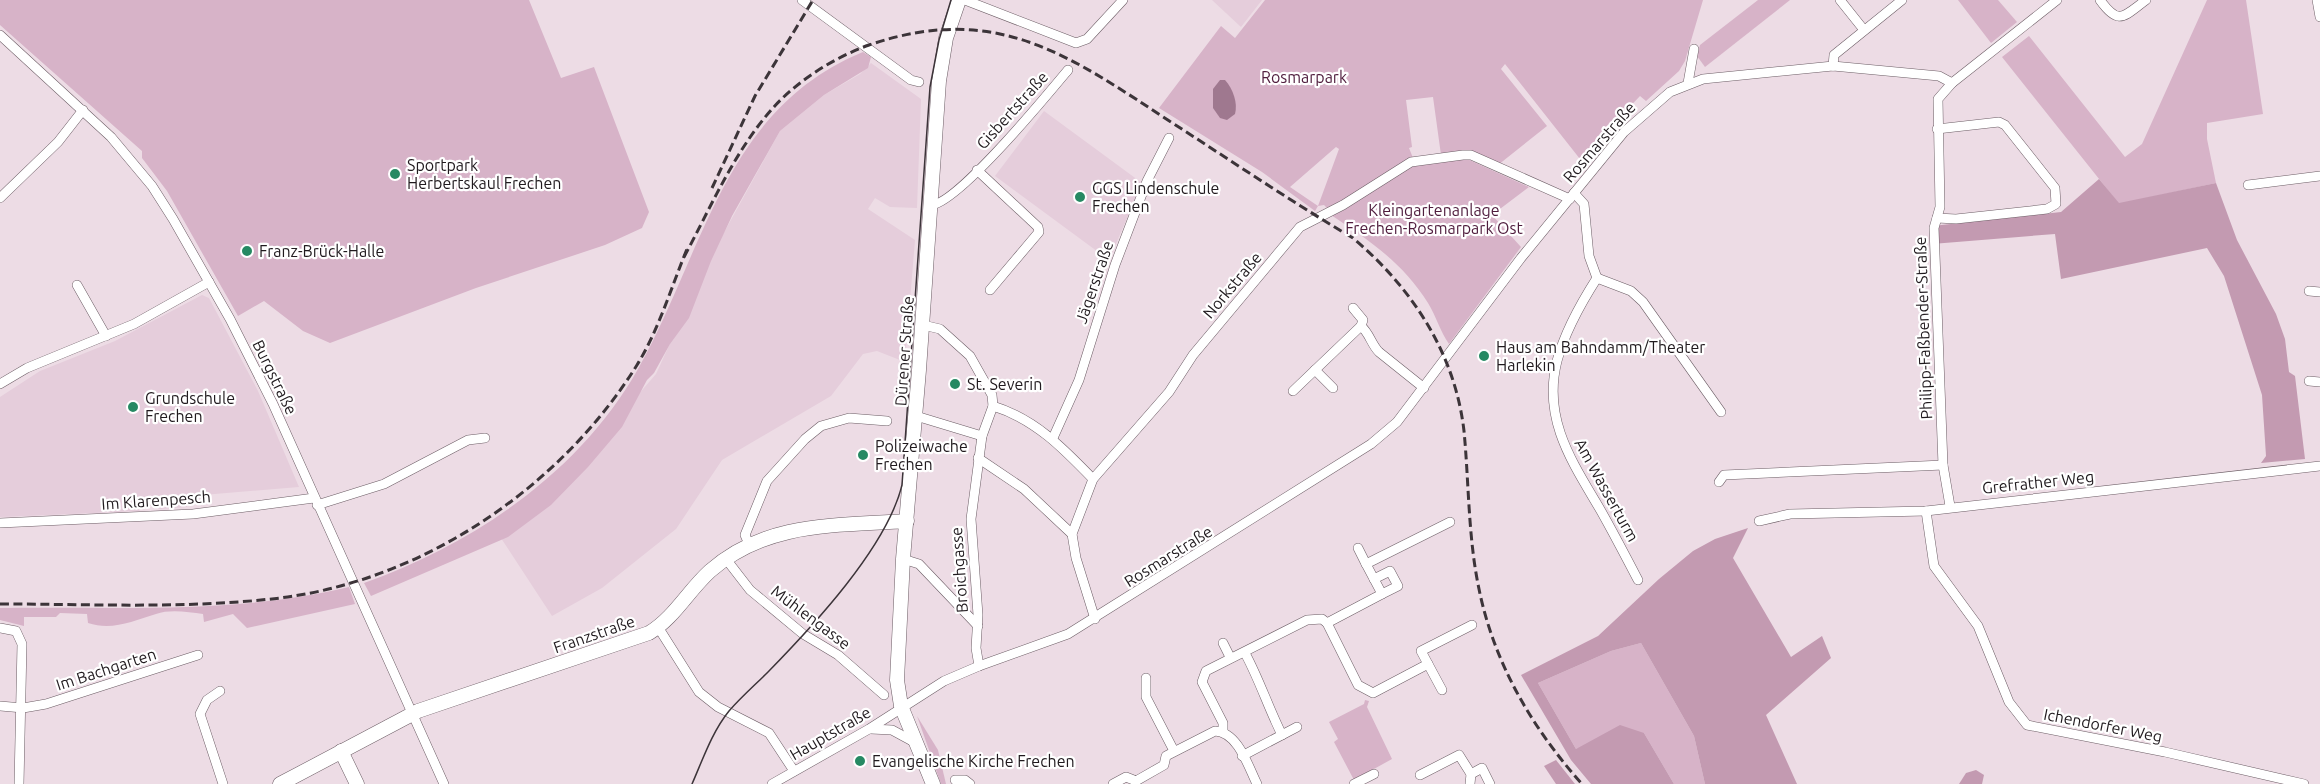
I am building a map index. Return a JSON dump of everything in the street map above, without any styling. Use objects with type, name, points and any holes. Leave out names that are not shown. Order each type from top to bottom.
[{"type":"main road","name":"Dürener Straße","points":[[933,784],[901,706],[897,680],[903,559],[923,324],[939,81],[946,38],[959,0]]},
{"type":"main road","name":"Franzstraße","points":[[280,784],[413,713],[649,633],[658,627],[696,586],[726,559],[749,544],[795,529],[906,521]]},
{"type":"main road","points":[[341,752],[357,784]]},
{"type":"street","points":[[802,0],[911,80],[919,82]]},
{"type":"street","points":[[964,0],[1076,43],[1087,39],[1123,0]]},
{"type":"street","points":[[1840,0],[1864,30]]},
{"type":"street","points":[[1833,66],[1834,55],[1902,0]]},
{"type":"street","points":[[1952,83],[2057,0]]},
{"type":"street","points":[[2100,0],[2111,15],[2124,17],[2146,0]]},
{"type":"street","points":[[2317,0],[2320,17]]},
{"type":"street","name":"Burgstraße","points":[[0,35],[111,137],[152,186],[209,282],[273,404],[444,784]]},
{"type":"street","points":[[1688,83],[1694,49]]},
{"type":"street","name":"Rosmarstraße","points":[[901,706],[937,685],[979,666],[1054,640],[1095,619],[1371,444],[1397,422],[1521,258],[1630,126],[1670,92],[1688,83],[1713,78],[1833,66],[1938,76],[1952,83]]},
{"type":"street","name":"Gisbertstraße","points":[[930,205],[947,199],[1014,134],[1068,70]]},
{"type":"street","name":"Philipp-Faßbender-Straße","points":[[1950,506],[1943,465],[1934,228],[1940,207],[1938,99],[1952,83]]},
{"type":"street","points":[[0,198],[58,142],[83,110]]},
{"type":"street","points":[[1937,129],[2000,122],[2005,125],[2055,188],[2058,200],[2056,204],[2047,209],[1956,219],[1937,218]]},
{"type":"street","name":"Jägerstraße","points":[[1053,438],[1079,380],[1115,266],[1139,202],[1160,152],[1170,138]]},
{"type":"street","name":"Norkstraße","points":[[1072,534],[1093,479],[1169,392],[1192,355],[1296,232],[1411,162],[1463,155],[1471,155],[1572,196]]},
{"type":"street","name":"Gisbertstraße","points":[[977,170],[1038,227],[1039,232],[990,290]]},
{"type":"street","points":[[2248,185],[2320,176]]},
{"type":"street","points":[[1572,196],[1584,204],[1589,256],[1597,278],[1638,296],[1721,412]]},
{"type":"street","name":"Am Wasserturm","points":[[1597,278],[1578,310],[1557,362],[1554,405],[1563,446],[1612,529],[1638,580]]},
{"type":"street","points":[[0,384],[27,368],[106,336],[209,282]]},
{"type":"street","points":[[77,285],[106,336]]},
{"type":"street","points":[[2309,291],[2320,292]]},
{"type":"street","points":[[1293,391],[1361,326],[1363,320],[1353,308]]},
{"type":"street","points":[[923,324],[940,329],[970,356],[989,386],[993,406],[1016,415],[1053,438],[1093,479]]},
{"type":"street","points":[[1361,326],[1369,333],[1373,346],[1379,352],[1424,388]]},
{"type":"street","points":[[1315,370],[1334,388]]},
{"type":"street","points":[[2309,381],[2320,382]]},
{"type":"street","name":"Broichgasse","points":[[979,666],[970,536],[978,458],[982,436],[993,406]]},
{"type":"street","points":[[916,416],[982,436]]},
{"type":"street","points":[[749,544],[745,535],[767,481],[805,439],[821,426],[849,418],[887,421]]},
{"type":"street","name":"Im Klarenpesch","points":[[0,523],[193,514],[315,501],[384,484],[468,440],[485,438]]},
{"type":"street","points":[[978,458],[1024,489],[1072,534],[1084,587],[1095,619]]},
{"type":"street","points":[[1719,482],[1724,475],[1943,465]]},
{"type":"street","name":"Grefrather Weg","points":[[1759,521],[1790,514],[1926,510],[2320,466]]},
{"type":"street","name":"Ichendorfer Weg","points":[[1926,510],[1934,566],[1983,634],[2009,702],[2027,725],[2165,752],[2304,784]]},
{"type":"street","points":[[1366,564],[1450,522]]},
{"type":"street","points":[[1358,548],[1382,594]]},
{"type":"street","name":"Mühlengasse","points":[[726,559],[750,590],[803,634],[838,655],[884,695]]},
{"type":"street","points":[[903,559],[916,561],[978,626]]},
{"type":"street","points":[[1327,624],[1398,586],[1390,571],[1374,579]]},
{"type":"street","points":[[1223,732],[1223,723],[1202,681],[1206,671],[1307,620],[1322,619],[1327,624],[1358,685],[1368,692],[1377,691],[1428,664]]},
{"type":"street","points":[[1442,690],[1421,651],[1472,625]]},
{"type":"street","points":[[658,627],[699,692],[718,707],[769,733],[794,771]]},
{"type":"street","points":[[0,628],[16,631],[21,640],[23,708],[19,784]]},
{"type":"street","points":[[1223,643],[1230,657]]},
{"type":"street","points":[[1245,653],[1263,687],[1263,698],[1282,735]]},
{"type":"street","name":"Im Bachgarten","points":[[0,706],[23,708],[46,704],[198,655]]},
{"type":"street","points":[[1146,678],[1146,697],[1174,752]]},
{"type":"street","points":[[220,691],[207,700],[200,714],[223,784]]},
{"type":"street","name":"Hauptstraße","points":[[772,784],[869,729],[901,706]]},
{"type":"street","points":[[1242,756],[1297,727]]},
{"type":"street","points":[[869,729],[892,729],[916,743]]},
{"type":"street","points":[[1113,784],[1126,777],[1136,781],[1164,765],[1166,756],[1211,733],[1223,732],[1235,741],[1257,784]]},
{"type":"street","points":[[1420,775],[1459,755],[1471,779],[1482,768],[1490,784]]},
{"type":"street","points":[[1354,784],[1374,774]]},
{"type":"street","points":[[955,780],[965,780],[969,784]]},
{"type":"shaded area","points":[[1212,0],[1262,0],[1241,27]]},
{"type":"shaded area","points":[[871,63],[921,99],[917,208],[890,207],[875,198],[868,209],[915,240],[905,362],[877,351],[863,354],[831,396],[722,460],[676,529],[602,588],[552,616],[497,532],[586,455],[656,374],[705,267],[780,131],[824,95],[860,74]]},
{"type":"shaded area","points":[[1220,80],[1225,80],[1228,84],[1235,101],[1235,114],[1227,120],[1220,118],[1213,108],[1213,89]]},
{"type":"shaded area","name":"GGS Lindenschule Frechen","points":[[1044,111],[1142,183],[1109,260],[995,176]]},
{"type":"shaded area","points":[[2099,179],[2119,203],[2216,183],[2237,240],[2276,314],[2285,339],[2289,372],[2295,376],[2305,459],[2261,463],[2266,456],[2262,395],[2224,276],[2207,248],[2061,279],[2055,234],[1932,244],[1932,226],[2061,212]]},
{"type":"shaded area","name":"Grundschule Frechen","points":[[202,295],[209,298],[258,391],[299,487],[191,496],[187,500],[187,507],[159,509],[156,505],[143,507],[139,511],[0,517],[0,397],[40,371],[115,341]]},
{"type":"shaded area","points":[[1748,528],[1733,558],[1791,657],[1822,636],[1831,658],[1766,715],[1797,784],[1705,784],[1694,736],[1641,643],[1611,651],[1538,683],[1576,749],[1620,725],[1644,733],[1674,784],[1591,784],[1571,760],[1521,675],[1598,636],[1659,579],[1693,551],[1715,539]]},
{"type":"shaded area","points":[[1556,760],[1575,784],[1556,784],[1544,766]]},
{"type":"shaded area","points":[[1976,770],[1984,775],[1982,784],[1959,784],[1966,773]]},
{"type":"green space","name":"Sportpark Herbertskaul Frechen","points":[[0,0],[529,0],[561,78],[594,67],[649,212],[642,228],[605,245],[476,288],[330,343],[303,331],[264,301],[238,316],[167,191],[142,158],[142,151],[0,25]]},
{"type":"green space","name":"Rosmarpark","points":[[1265,0],[1703,0],[1685,61],[1679,71],[1646,101],[1640,96],[1580,159],[1505,64],[1501,69],[1547,126],[1498,165],[1469,152],[1441,155],[1433,97],[1406,100],[1412,147],[1409,148],[1413,158],[1401,163],[1329,210],[1324,205],[1318,206],[1315,211],[1262,172],[1159,108],[1221,26],[1235,38]],"holes":[[[1336,147],[1339,149],[1318,206],[1290,187]]]},
{"type":"green space","points":[[1758,0],[1790,0],[1705,67],[1697,56],[1700,45]]},
{"type":"green space","points":[[1958,0],[1998,0],[2017,22],[1991,43]]},
{"type":"green space","points":[[2207,0],[2246,0],[2263,114],[2207,123],[2207,139],[2216,183],[2119,204],[2002,57],[2029,36],[2125,157],[2142,144]]},
{"type":"green space","points":[[863,52],[871,57],[868,68],[824,95],[780,131],[732,216],[711,261],[689,318],[670,344],[654,373],[647,380],[622,427],[588,467],[551,505],[508,537],[371,596],[364,583],[445,548],[484,525],[521,500],[555,472],[586,440],[614,406],[638,369],[723,188],[748,146],[778,109],[816,77]]},
{"type":"green space","name":"Kleingartenanlage Frechen-Rosmarpark Ost","points":[[1465,158],[1529,187],[1492,215],[1521,247],[1449,344],[1428,303],[1408,276],[1372,243],[1331,215],[1409,166]]},
{"type":"green space","points":[[349,587],[355,604],[247,628],[233,614],[204,622],[203,614],[179,611],[161,612],[114,626],[88,623],[87,614],[60,613],[56,617],[24,617],[24,626],[0,620],[0,608],[132,608],[218,605],[262,602]]},
{"type":"green space","points":[[1641,643],[1694,736],[1705,784],[1674,784],[1644,733],[1576,749],[1538,683],[1611,651]]},
{"type":"green space","points":[[1365,700],[1369,701],[1367,707],[1392,759],[1354,780],[1334,742],[1338,739],[1329,722],[1364,704]]},
{"type":"green space","points":[[917,716],[938,750],[946,784],[941,784]]},
{"type":"tram line","points":[[692,784],[713,737],[729,711],[806,632],[865,559],[894,509],[902,485],[930,87],[939,40],[951,0]]},
{"type":"railway","points":[[712,188],[755,96],[813,0]]},
{"type":"railway","points":[[684,257],[746,143],[772,109],[804,80],[856,50],[915,33],[957,29],[995,33],[1031,43],[1101,77],[1353,238],[1394,278],[1412,300],[1440,349],[1459,402],[1464,431],[1475,569],[1494,643],[1531,717],[1582,784]]},
{"type":"railway","points":[[0,604],[175,605],[280,598],[334,588],[386,571],[436,549],[484,521],[529,488],[569,450],[606,409],[645,351],[687,249]]},
{"type":"place","name":"Sportpark Herbertskaul Frechen","points":[[395,174]]},
{"type":"place","name":"GGS Lindenschule Frechen","points":[[1080,197]]},
{"type":"place","name":"Franz-Brück-Halle","points":[[247,251]]},
{"type":"place","name":"Haus am Bahndamm/Theater Harlekin","points":[[1484,356]]},
{"type":"place","name":"St. Severin","points":[[955,384]]},
{"type":"place","name":"Grundschule Frechen","points":[[133,407]]},
{"type":"place","name":"Polizeiwache Frechen","points":[[863,455]]},
{"type":"place","name":"Evangelische Kirche Frechen","points":[[860,761]]}]
